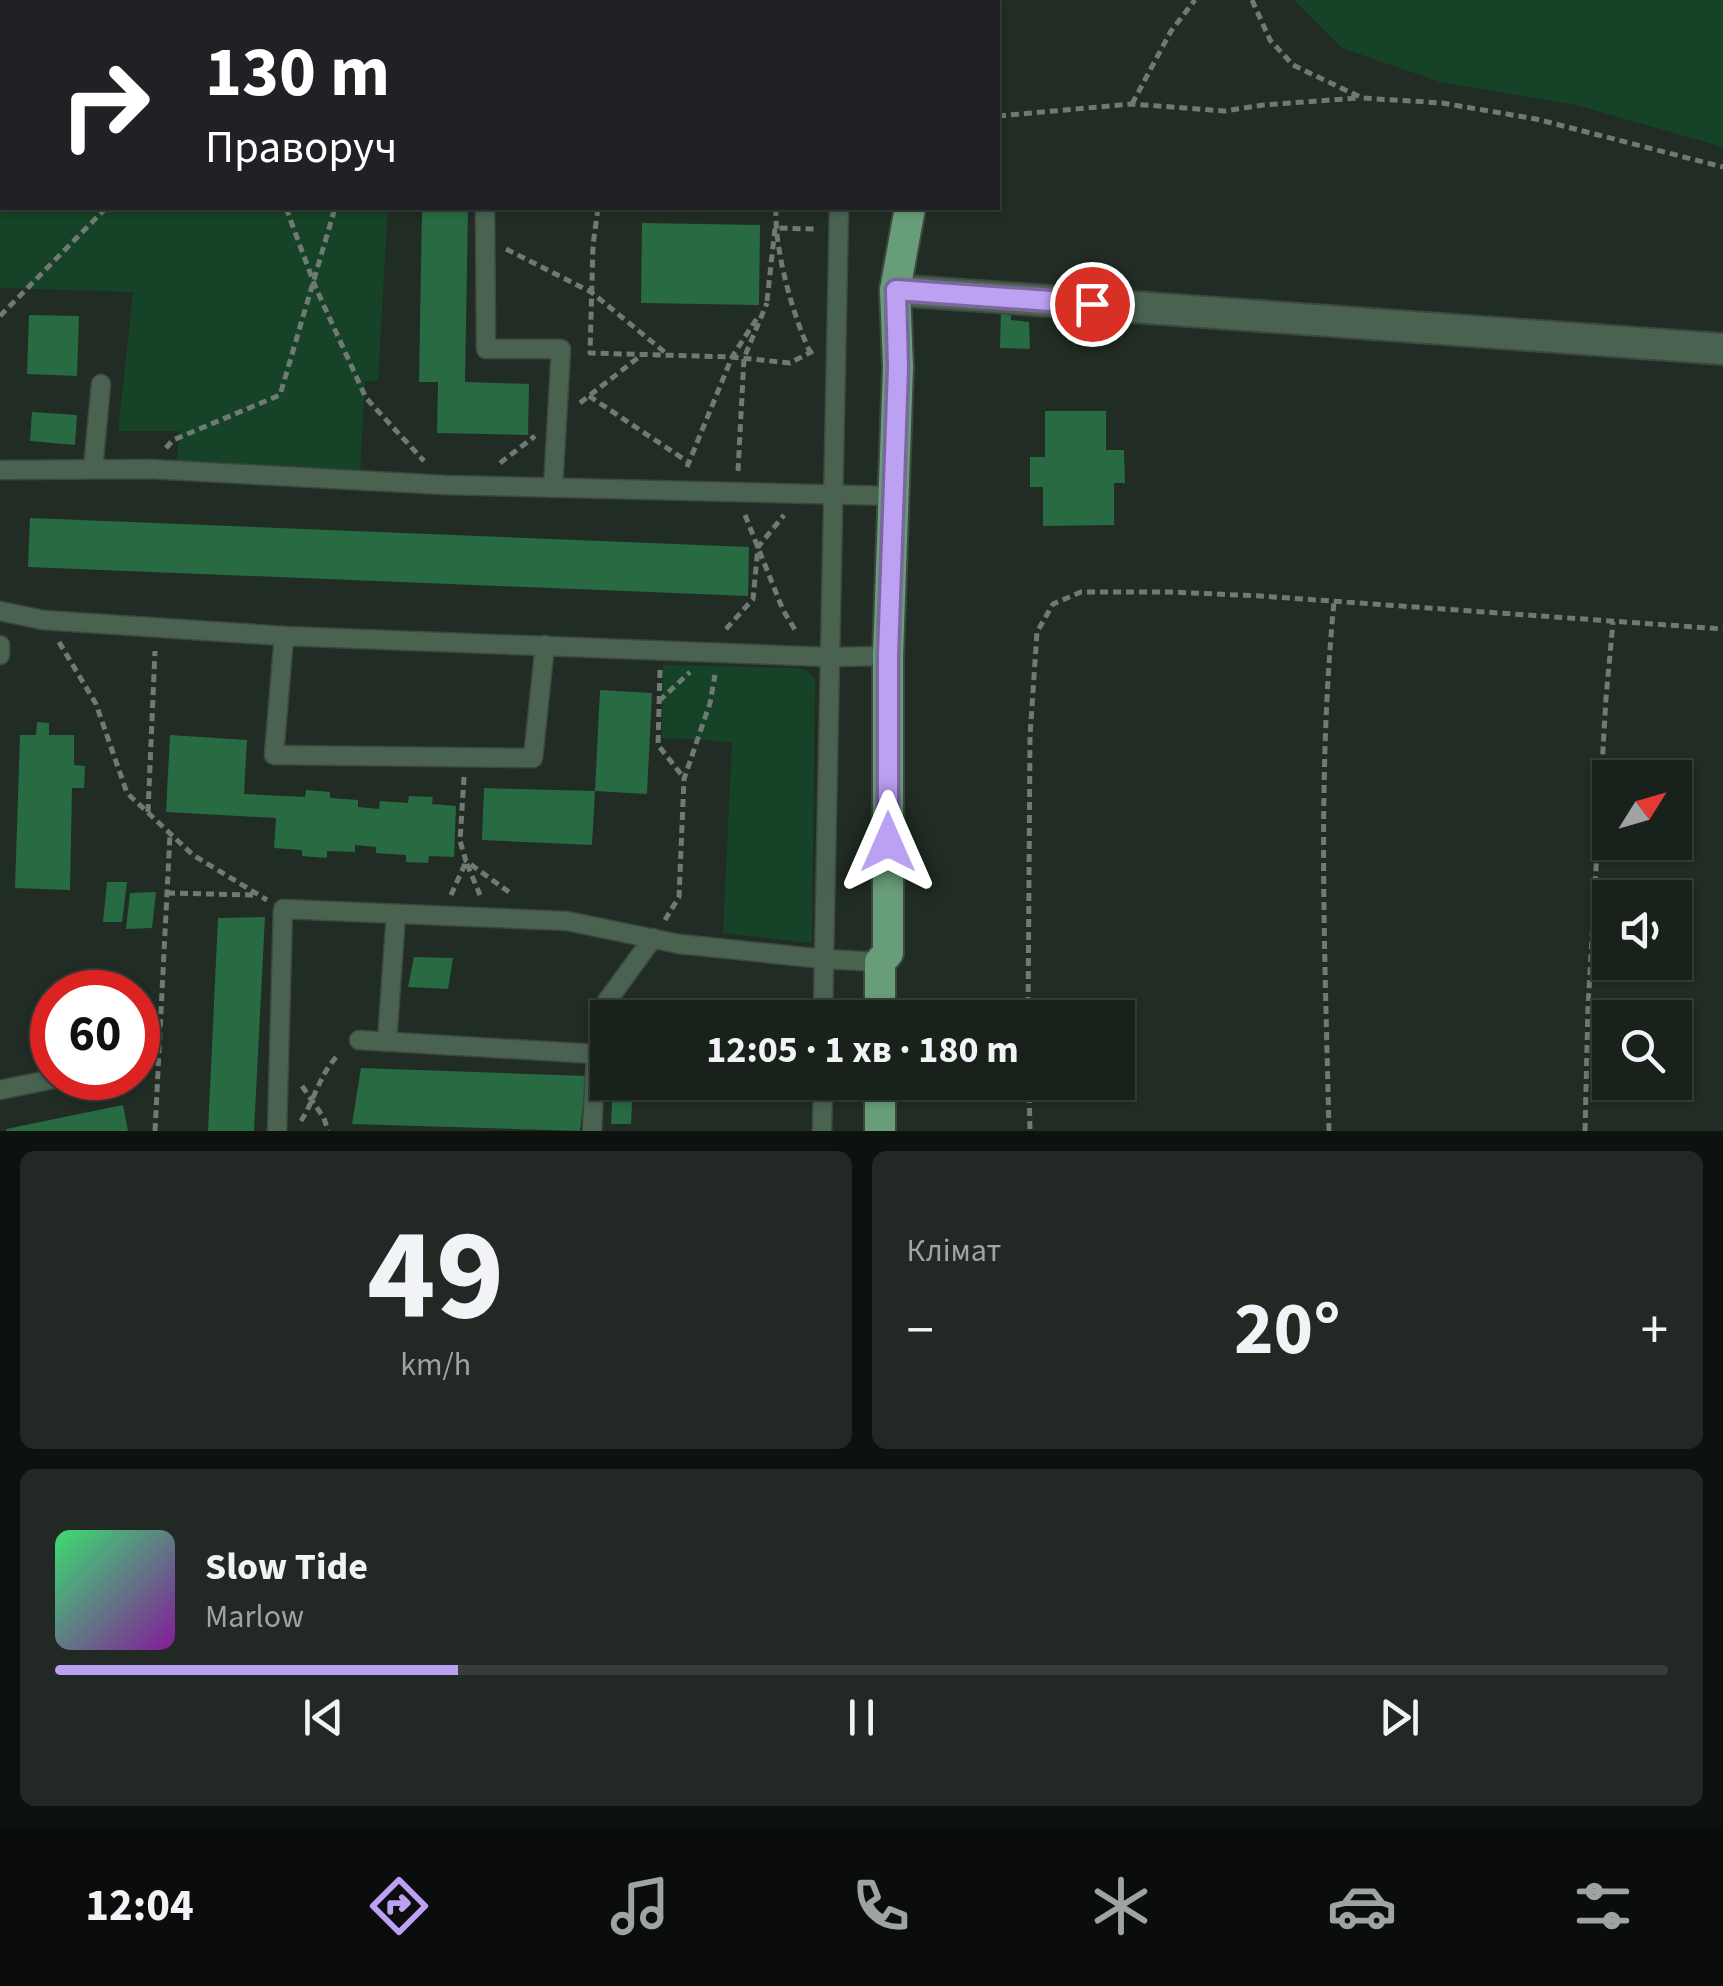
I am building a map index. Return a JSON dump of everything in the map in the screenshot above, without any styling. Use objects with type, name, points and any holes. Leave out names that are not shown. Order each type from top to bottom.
[{"type":"main road","points":[[880,1000],[880,962],[888,953],[888,656],[898,368],[896,290],[910,210]]},
{"type":"main road","points":[[880,1100],[880,1131]]},
{"type":"street","points":[[896,290],[1723,349]]},
{"type":"lane","points":[[485,210],[486,349],[560,349],[554,488]]},
{"type":"lane","points":[[823,1000],[820,657],[835,495],[838,210]]},
{"type":"lane","points":[[93,469],[101,384]]},
{"type":"lane","points":[[0,470],[150,469],[470,486],[892,496]]},
{"type":"lane","points":[[0,610],[44,620],[284,636],[820,657],[888,656]]},
{"type":"lane","points":[[284,636],[274,755],[533,758],[545,644]]},
{"type":"lane","points":[[0,645],[0,654]]},
{"type":"lane","points":[[277,1131],[283,908],[548,920],[824,960],[880,962]]},
{"type":"lane","points":[[387,1042],[396,914]]},
{"type":"lane","points":[[607,1000],[653,938]]},
{"type":"lane","points":[[359,1040],[590,1054]]},
{"type":"lane","points":[[0,1090],[30,1084]]},
{"type":"lane","points":[[592,1131],[594,1100]]},
{"type":"lane","points":[[822,1100],[822,1131]]},
{"type":"path","points":[[1132,104],[1171,31],[1195,0]]},
{"type":"path","points":[[1252,0],[1270,40],[1294,65],[1362,98]]},
{"type":"path","points":[[1000,116],[1132,104],[1224,112],[1263,105],[1362,98],[1442,102],[1536,120],[1723,167]]},
{"type":"path","points":[[0,316],[104,210]]},
{"type":"path","points":[[287,210],[314,286],[366,398],[446,485]]},
{"type":"path","points":[[150,469],[173,440],[280,395],[335,210]]},
{"type":"path","points":[[598,210],[590,353],[732,357],[790,363],[837,337]]},
{"type":"path","points":[[776,210],[767,303],[744,358],[737,494],[783,610],[820,657]]},
{"type":"path","points":[[775,228],[838,230]]},
{"type":"path","points":[[775,228],[781,262],[810,352]]},
{"type":"path","points":[[485,238],[591,292],[670,356]]},
{"type":"path","points":[[678,492],[732,357],[767,303]]},
{"type":"path","points":[[470,486],[641,356]]},
{"type":"path","points":[[559,377],[689,462]]},
{"type":"path","points":[[660,701],[713,652],[753,598],[758,548],[800,494]]},
{"type":"path","points":[[1028,1000],[1031,718],[1036,632],[1053,604],[1081,592],[1170,592],[1723,629]]},
{"type":"path","points":[[1329,1131],[1325,953],[1328,670],[1334,602]]},
{"type":"path","points":[[44,620],[96,704],[126,793],[193,856],[283,908]]},
{"type":"path","points":[[1586,1131],[1587,1024],[1613,622]]},
{"type":"path","points":[[148,812],[156,628]]},
{"type":"path","points":[[661,650],[658,745],[684,778]]},
{"type":"path","points":[[653,938],[680,897],[684,778],[710,703],[713,652]]},
{"type":"path","points":[[465,757],[460,840],[490,918]]},
{"type":"path","points":[[156,1131],[170,834]]},
{"type":"path","points":[[442,916],[466,861]]},
{"type":"path","points":[[466,861],[548,920]]},
{"type":"path","points":[[167,893],[259,895]]},
{"type":"path","points":[[297,1127],[313,1103],[332,1060],[359,1040]]},
{"type":"path","points":[[279,1052],[324,1118],[328,1131]]},
{"type":"path","points":[[1029,1100],[1030,1131]]},
{"type":"green space","points":[[1294,0],[1723,0],[1723,147],[1576,105],[1440,82],[1342,48]]},
{"type":"green space","points":[[0,210],[388,210],[378,380],[365,382],[360,473],[176,466],[180,431],[118,431],[133,292],[0,288]]},
{"type":"green space","points":[[663,665],[798,668],[815,679],[812,943],[723,933],[732,742],[662,738]]},
{"type":"building","points":[[422,210],[468,210],[465,382],[529,384],[528,435],[437,433],[438,382],[419,382]]},
{"type":"building","points":[[642,223],[760,225],[759,305],[641,303]]},
{"type":"building","points":[[1001,310],[1011,311],[1011,320],[1029,322],[1030,349],[1000,348]]},
{"type":"building","points":[[29,315],[79,316],[77,376],[27,374]]},
{"type":"building","points":[[1045,411],[1106,411],[1106,450],[1124,450],[1125,483],[1114,483],[1114,525],[1043,526],[1043,487],[1030,487],[1030,457],[1045,457]]},
{"type":"building","points":[[32,412],[77,415],[75,445],[30,441]]},
{"type":"building","points":[[30,518],[749,547],[748,596],[28,567]]},
{"type":"building","points":[[600,690],[652,693],[647,794],[595,791]]},
{"type":"building","points":[[37,722],[49,723],[49,735],[74,735],[74,765],[85,766],[84,788],[72,788],[70,890],[15,888],[20,735],[36,735]]},
{"type":"building","points":[[170,735],[247,740],[244,794],[305,797],[306,790],[330,792],[330,798],[358,800],[358,807],[379,809],[380,801],[408,803],[409,796],[433,797],[432,804],[456,806],[454,857],[429,856],[428,863],[406,862],[406,855],[376,853],[376,847],[355,845],[355,852],[327,851],[327,858],[302,856],[302,850],[274,848],[276,818],[166,812]]},
{"type":"building","points":[[484,788],[595,791],[592,845],[482,840]]},
{"type":"building","points":[[107,882],[127,882],[122,922],[103,922]]},
{"type":"building","points":[[156,892],[152,928],[126,929],[130,893]]},
{"type":"building","points":[[265,917],[254,1131],[208,1131],[218,918]]},
{"type":"building","points":[[414,957],[453,958],[448,989],[408,987]]},
{"type":"building","points":[[361,1068],[586,1076],[580,1131],[352,1124]]},
{"type":"building","points":[[612,1100],[632,1100],[631,1124],[611,1124]]},
{"type":"building","points":[[123,1105],[128,1131],[6,1131],[6,1129]]},
{"type":"route","points":[[888,842],[888,656],[898,368],[896,290],[1092,304]]}]
